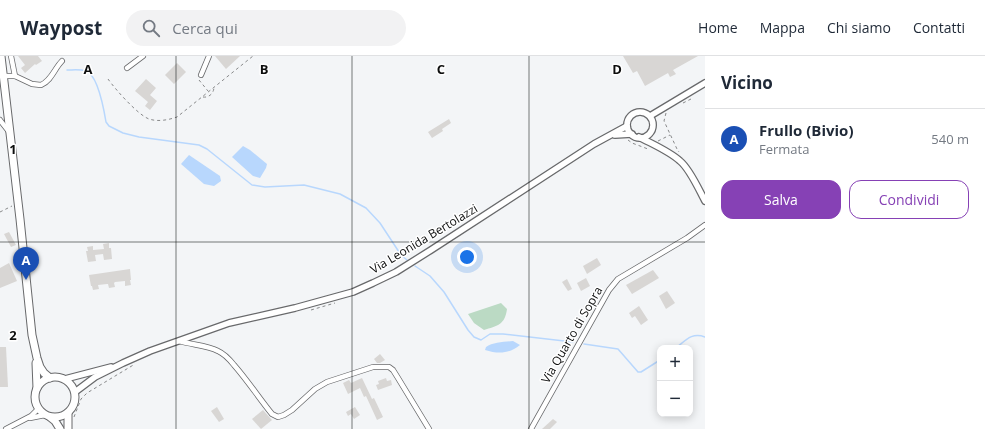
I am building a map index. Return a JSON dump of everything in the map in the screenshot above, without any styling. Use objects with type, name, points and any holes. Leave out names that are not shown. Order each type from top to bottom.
[{"type":"main road","points":[[1,56],[37,376],[35,399],[38,409],[55,421],[60,429]]},
{"type":"main road","points":[[34,349],[40,367],[50,378]]},
{"type":"main road","points":[[37,388],[44,380],[50,378],[60,378],[65,379],[73,387],[75,392],[74,403],[68,413],[64,416],[58,417],[46,415]]},
{"type":"main road","points":[[68,413],[68,429]]},
{"type":"street","points":[[11,56],[15,76]]},
{"type":"street","points":[[127,68],[143,56]]},
{"type":"street","points":[[201,75],[209,56]]},
{"type":"street","points":[[4,76],[15,76],[32,84],[41,85],[48,81],[62,61]]},
{"type":"street","points":[[652,118],[660,110],[705,83]]},
{"type":"street","points":[[639,138],[649,134],[654,125],[652,118],[644,112],[634,113],[628,119],[628,130],[632,134],[639,138],[669,153],[680,160],[685,165],[705,201]]},
{"type":"street","points":[[0,120],[10,133]]},
{"type":"street","name":"Via Leonida Bertolazzi","points":[[75,392],[95,378],[122,363],[150,351],[229,324],[353,292],[396,272],[580,152],[628,126]]},
{"type":"street","points":[[652,130],[654,145]]},
{"type":"street","name":"Via Leonida Bertolazzi","points":[[606,137],[632,134]]},
{"type":"street","name":"Via Quarto di Sopra","points":[[531,429],[609,290],[618,279],[687,238],[705,225]]},
{"type":"street","points":[[179,341],[212,348],[225,355],[241,372],[272,414],[278,417],[292,410],[315,389],[327,382],[373,367],[389,367],[393,370],[429,429]]},
{"type":"street","name":"Via Leonida Bertolazzi","points":[[65,379],[122,363]]},
{"type":"street","points":[[6,429],[31,416],[38,409]]},
{"type":"street","points":[[21,421],[46,415]]},
{"type":"path","points":[[108,79],[133,107],[149,119],[158,121],[167,120],[177,117],[253,56]]},
{"type":"path","points":[[202,96],[208,96],[214,90],[214,87]]},
{"type":"path","points":[[679,103],[684,103],[691,99]]},
{"type":"path","points":[[625,139],[648,149],[670,135],[664,121],[668,110]]},
{"type":"path","points":[[0,212],[18,204]]},
{"type":"path","points":[[308,310],[339,302]]},
{"type":"path","points":[[73,422],[80,403],[87,393],[140,362]]},
{"type":"green space","points":[[501,303],[507,309],[502,322],[484,330],[474,323],[468,314]]},
{"type":"water","points":[[243,146],[267,164],[260,178],[253,176],[232,157]]},
{"type":"water","points":[[189,155],[220,176],[221,181],[214,186],[204,184],[181,164]]},
{"type":"water","points":[[513,341],[520,345],[508,352],[499,353],[485,350],[486,347],[492,344]]},
{"type":"building","points":[[18,56],[38,56],[42,61],[36,65],[35,64],[25,73],[21,68],[25,65]]},
{"type":"building","points":[[215,56],[240,56],[226,69]]},
{"type":"building","points":[[623,56],[698,56],[673,70],[676,74],[670,77],[668,73],[645,86],[637,71],[633,73]]},
{"type":"building","points":[[177,63],[186,72],[174,84],[165,75]]},
{"type":"building","points":[[146,79],[156,88],[150,95],[157,101],[150,110],[145,106],[148,102],[135,91]]},
{"type":"building","points":[[449,119],[451,123],[442,129],[443,131],[432,138],[428,132]]},
{"type":"building","points":[[9,232],[16,245],[11,247],[4,234]]},
{"type":"building","points":[[109,243],[112,259],[104,260],[103,254],[95,255],[96,261],[88,262],[86,251],[88,251],[87,247],[93,246],[93,250],[104,249],[103,244]]},
{"type":"building","points":[[597,258],[601,265],[587,274],[583,266]]},
{"type":"building","points":[[9,263],[17,281],[0,288],[0,268]]},
{"type":"building","points":[[130,269],[131,285],[125,286],[125,281],[115,282],[115,287],[109,288],[108,284],[98,285],[99,289],[93,290],[91,286],[89,275]]},
{"type":"building","points":[[653,270],[659,278],[632,294],[626,285]]},
{"type":"building","points":[[586,278],[590,286],[581,291],[577,283]]},
{"type":"building","points":[[567,279],[572,289],[568,291],[562,282]]},
{"type":"building","points":[[667,291],[675,303],[666,309],[659,296]]},
{"type":"building","points":[[639,306],[648,320],[641,325],[635,316],[632,318],[629,313]]},
{"type":"building","points":[[0,347],[6,347],[8,387],[0,387]]},
{"type":"building","points":[[380,354],[385,360],[377,363],[374,359]]},
{"type":"building","points":[[362,378],[383,417],[377,420],[366,396],[364,397],[360,388],[348,394],[343,383],[349,380],[351,383]]},
{"type":"building","points":[[386,378],[387,381],[391,380],[392,385],[378,390],[376,385],[379,384],[378,381]]},
{"type":"building","points":[[217,407],[224,419],[219,422],[211,411]]},
{"type":"building","points":[[355,407],[360,415],[354,419],[351,414],[348,416],[346,412]]},
{"type":"building","points":[[263,410],[272,420],[261,429],[252,419]]},
{"type":"building","points":[[553,419],[557,422],[550,429],[542,429]]},
{"type":"waterway","points":[[67,70],[84,70],[94,79],[102,102],[106,122],[109,126],[123,133],[139,137],[199,145],[207,149],[252,185],[265,187],[304,185],[340,194],[366,208],[380,223],[401,255],[407,260]]},
{"type":"waterway","points":[[415,266],[430,276],[444,292],[474,337],[481,340],[490,334],[503,334],[573,342]]},
{"type":"waterway","points":[[680,345],[696,335],[705,337]]},
{"type":"waterway","points":[[584,344],[618,349],[638,372],[641,372],[657,362]]},
{"type":"place","name":"Frullo (Bivio)","points":[[26,280]]}]
